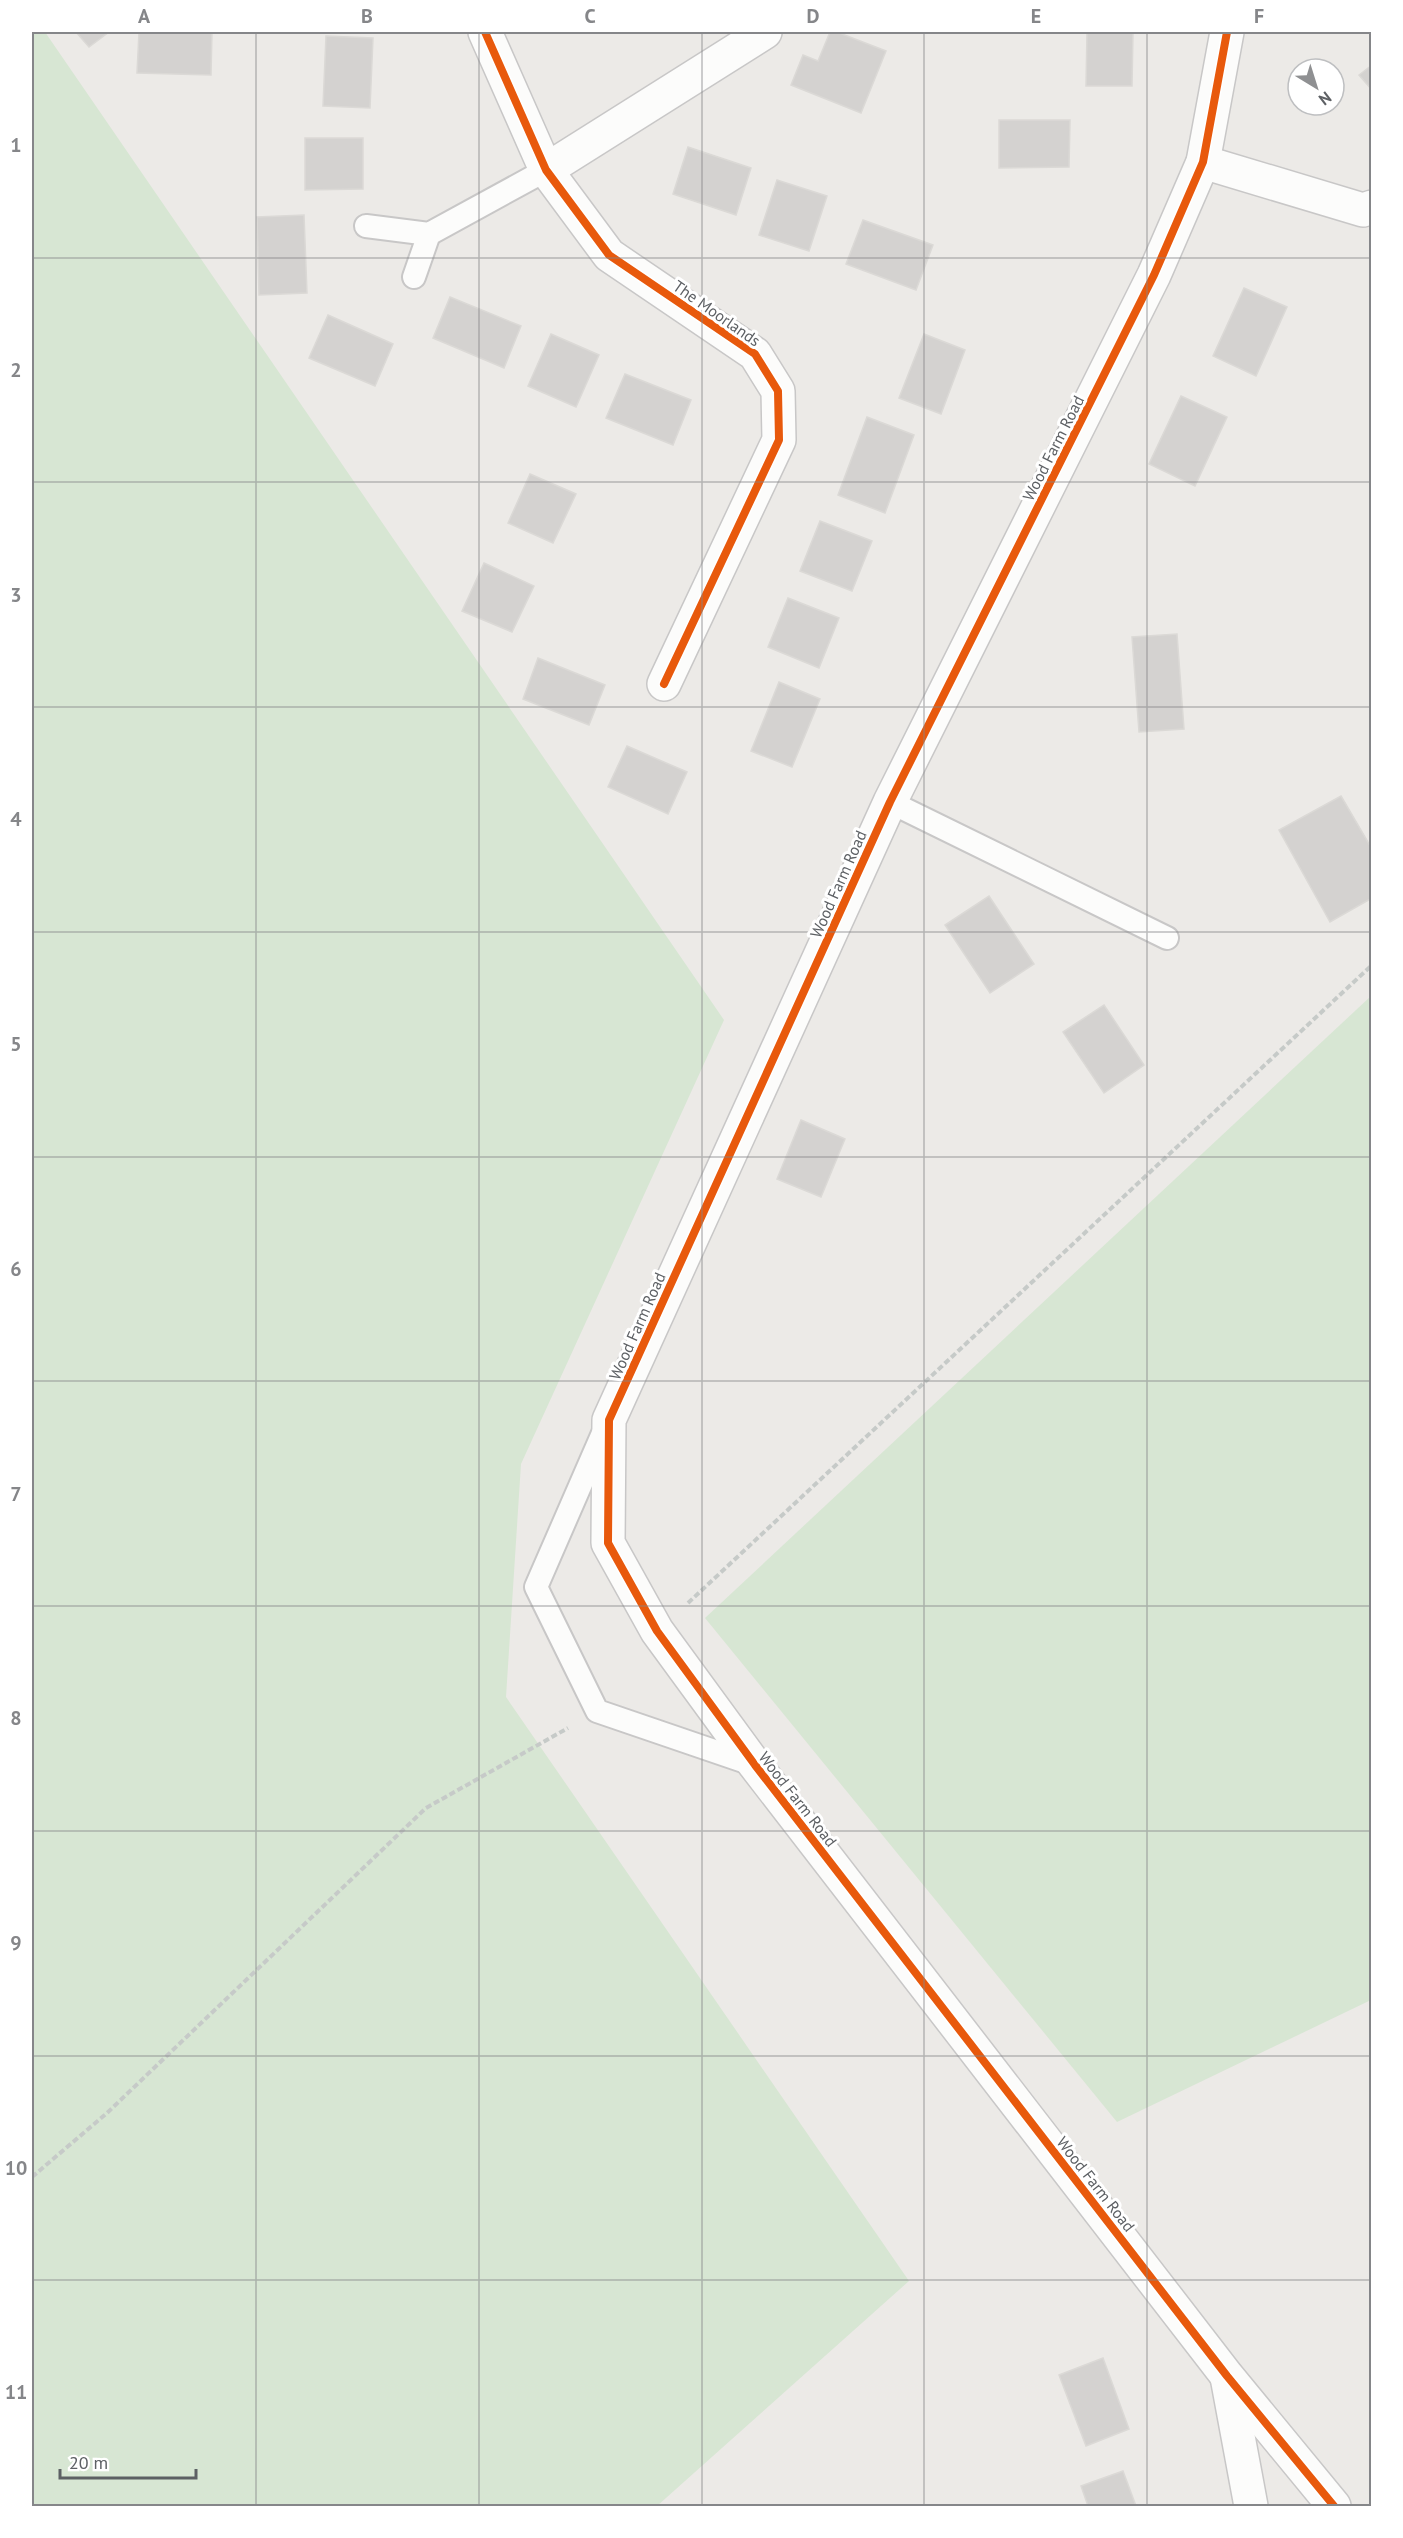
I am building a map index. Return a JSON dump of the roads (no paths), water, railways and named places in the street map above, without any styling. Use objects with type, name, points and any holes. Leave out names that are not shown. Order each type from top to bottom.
[{"type":"street","name":"The Moorlands","points":[[485,32],[546,170],[609,255],[755,354],[778,391],[779,440],[664,684]]},
{"type":"street","points":[[546,170],[765,32]]},
{"type":"street","name":"Wood Farm Road","points":[[1227,32],[1203,162],[1154,275],[890,802],[609,1420],[608,1544],[657,1631],[755,1765],[1227,2376],[1334,2506]]},
{"type":"street","points":[[1203,162],[1363,210],[1371,207]]},
{"type":"street","points":[[1227,2376],[1251,2506]]},
{"type":"lane","points":[[366,226],[429,234],[546,170]]},
{"type":"lane","points":[[414,277],[429,234]]},
{"type":"lane","points":[[890,802],[1167,938]]},
{"type":"lane","points":[[609,1420],[536,1587],[597,1711],[755,1765]]}]
